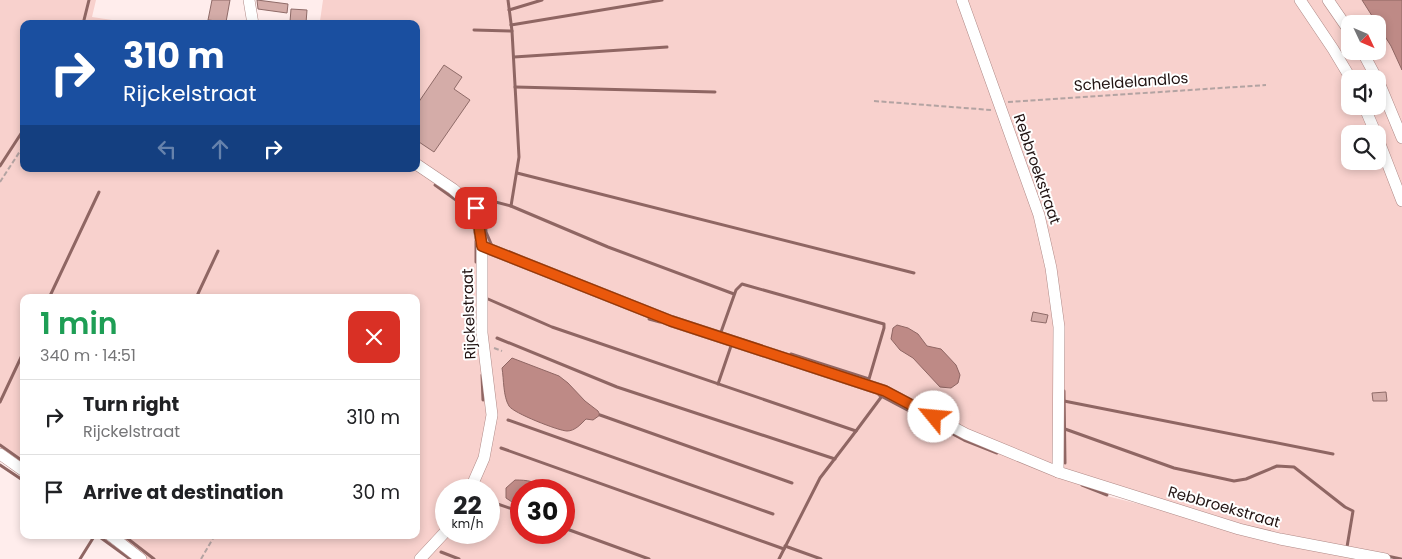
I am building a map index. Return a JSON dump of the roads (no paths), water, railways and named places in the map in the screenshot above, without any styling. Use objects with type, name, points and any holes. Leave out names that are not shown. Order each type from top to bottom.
[{"type":"street","points":[[249,0],[253,20]]},
{"type":"street","name":"Rebbroekstraat","points":[[962,0],[1039,215],[1051,268],[1059,327],[1058,472]]},
{"type":"street","points":[[1300,0],[1346,70]]},
{"type":"street","points":[[1328,0],[1341,19]]},
{"type":"street","points":[[1386,101],[1402,138]]},
{"type":"street","points":[[1386,160],[1402,201]]},
{"type":"street","name":"Rijckelstraat","points":[[420,167],[453,189],[476,208],[482,246],[482,333],[492,415],[484,458],[475,479]]},
{"type":"street","name":"Rebbroekstraat","points":[[482,246],[671,321],[885,391],[966,434],[1058,472],[1239,529],[1280,539],[1385,559]]},
{"type":"street","points":[[0,454],[20,468]]},
{"type":"street","points":[[115,539],[141,559]]},
{"type":"street","points":[[420,559],[435,543]]},
{"type":"waterway","points":[[84,20],[89,0]]},
{"type":"waterway","points":[[508,0],[512,31],[519,157],[511,206]]},
{"type":"waterway","points":[[509,10],[542,0]]},
{"type":"waterway","points":[[511,25],[662,0]]},
{"type":"waterway","points":[[474,30],[512,31]]},
{"type":"waterway","points":[[514,57],[667,47]]},
{"type":"waterway","points":[[515,87],[715,92]]},
{"type":"waterway","points":[[0,166],[20,135]]},
{"type":"waterway","points":[[517,173],[914,273]]},
{"type":"waterway","points":[[435,185],[463,205],[472,218]]},
{"type":"waterway","points":[[51,294],[99,192]]},
{"type":"waterway","points":[[492,246],[486,232],[484,199],[511,206],[608,247],[734,294]]},
{"type":"waterway","points":[[476,241],[476,262]]},
{"type":"waterway","points":[[198,294],[218,251]]},
{"type":"waterway","points":[[721,332],[736,290],[742,284],[884,324],[869,379],[791,354]]},
{"type":"waterway","points":[[488,299],[552,327],[856,431],[882,396]]},
{"type":"waterway","points":[[649,319],[660,322]]},
{"type":"waterway","points":[[497,338],[617,387],[835,459]]},
{"type":"waterway","points":[[718,384],[731,346]]},
{"type":"waterway","points":[[0,402],[20,360]]},
{"type":"waterway","points":[[482,375],[483,400]]},
{"type":"waterway","points":[[1064,391],[1065,463]]},
{"type":"waterway","points":[[879,395],[964,440],[997,453]]},
{"type":"waterway","points":[[1064,401],[1333,454]]},
{"type":"waterway","points":[[600,415],[792,483]]},
{"type":"waterway","points":[[508,420],[773,514]]},
{"type":"waterway","points":[[1065,429],[1174,468],[1234,481],[1246,479],[1277,466],[1294,467],[1345,507],[1353,511],[1347,547],[1349,548]]},
{"type":"waterway","points":[[779,559],[820,478],[856,431]]},
{"type":"waterway","points":[[0,445],[20,459]]},
{"type":"waterway","points":[[501,448],[784,549]]},
{"type":"waterway","points":[[0,465],[20,478]]},
{"type":"waterway","points":[[1082,485],[1107,495]]},
{"type":"waterway","points":[[500,505],[510,508]]},
{"type":"waterway","points":[[575,532],[649,559]]},
{"type":"waterway","points":[[80,559],[92,539]]},
{"type":"waterway","points":[[102,539],[130,559]]},
{"type":"waterway","points":[[128,539],[154,559]]},
{"type":"waterway","points":[[785,546],[821,559]]},
{"type":"waterway","points":[[441,552],[459,559]]},
{"type":"waterway","points":[[1387,556],[1401,559]]}]
